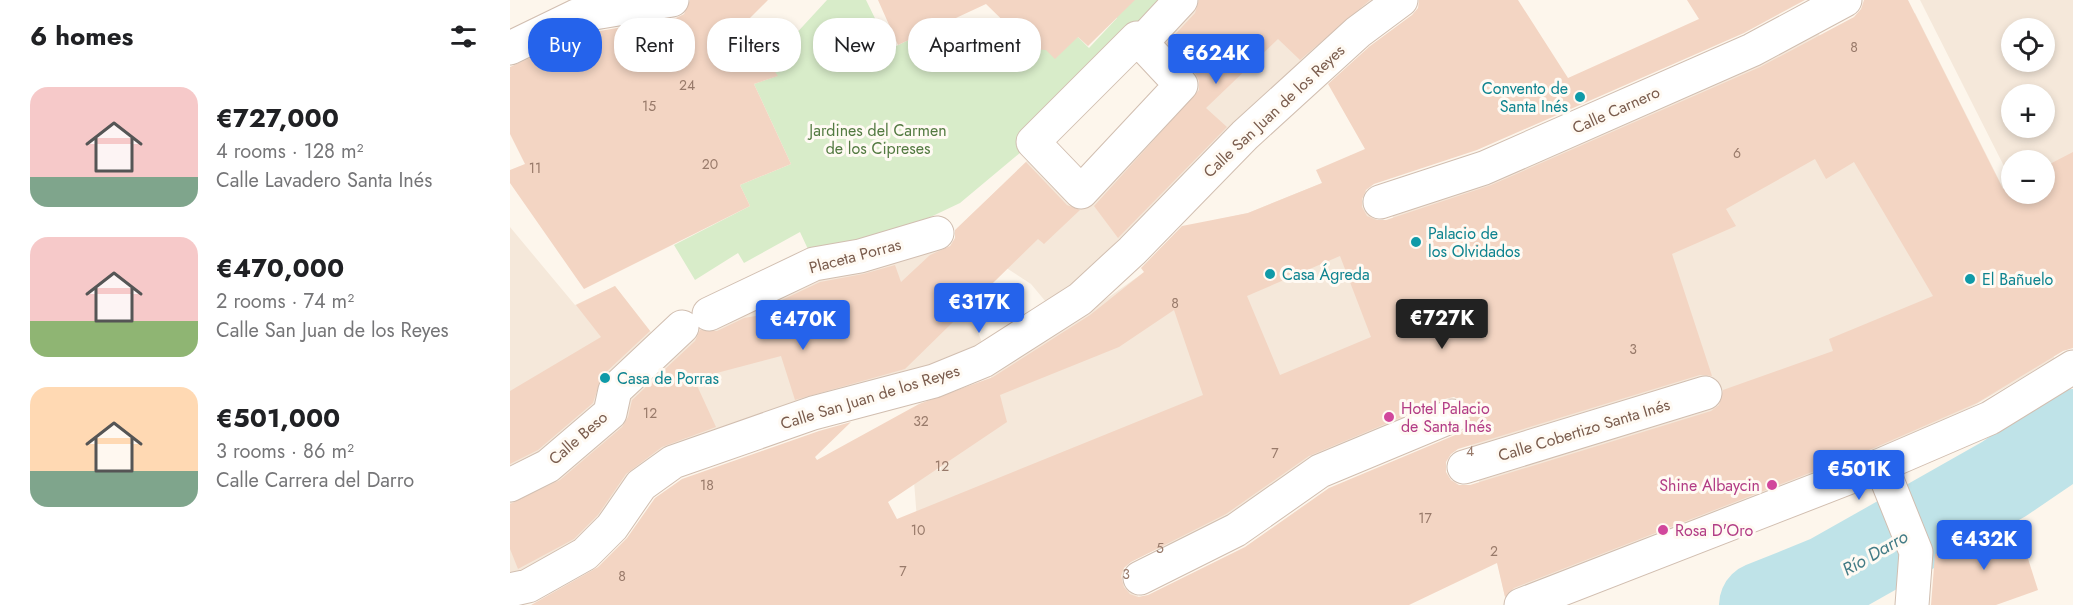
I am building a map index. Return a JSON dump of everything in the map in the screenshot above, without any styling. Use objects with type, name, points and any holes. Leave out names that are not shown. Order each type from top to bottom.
[{"type":"street","points":[[510,48],[576,16],[672,0]]},
{"type":"street","points":[[1141,42],[1181,0]]},
{"type":"street","name":"Calle San Juan de los Reyes","points":[[510,590],[528,586],[585,554],[612,527],[640,485],[673,462],[813,414],[934,381],[983,361],[1080,299],[1132,251],[1245,135],[1358,32],[1401,0]]},
{"type":"street","name":"Calle Carnero","points":[[1380,202],[1484,168],[1752,50],[1845,0]]},
{"type":"street","points":[[1137,38],[1141,42],[1181,85],[1081,192],[1033,142],[1137,38]]},
{"type":"street","name":"Placeta Porras","points":[[695,321],[814,264],[860,256],[937,233]]},
{"type":"street","name":"Calle Beso","points":[[510,485],[548,466],[610,414],[615,390],[695,321]]},
{"type":"street","points":[[1521,605],[1887,479],[2073,367]]},
{"type":"street","name":"Calle Cobertizo Santa Inés","points":[[1464,467],[1705,393]]},
{"type":"street","points":[[1140,578],[1236,530],[1320,471],[1452,416]]},
{"type":"street","points":[[1887,479],[1916,552],[1912,605]]},
{"type":"shaded area","points":[[1197,0],[1381,0],[1217,140],[1051,308],[1031,284],[1008,269],[958,228],[1040,148],[1081,191],[1180,85],[1149,52]]},
{"type":"shaded area","points":[[1920,0],[2073,0],[2073,304],[2023,204],[2055,204],[2055,150],[2001,150],[2001,160]]},
{"type":"shaded area","points":[[1915,13],[2001,184],[2001,204],[2011,204],[2073,327],[2051,352],[2055,359],[1940,425],[1506,601],[1453,366],[1412,286],[1390,207],[1815,27],[1833,60]]},
{"type":"shaded area","points":[[1351,155],[1418,319],[1445,413],[1224,522],[1121,564],[1143,605],[919,546],[913,468],[941,470],[943,450],[995,399],[989,366],[1089,311],[1220,219],[1248,213],[1322,183]]},
{"type":"shaded area","points":[[510,227],[575,305],[615,286],[658,341],[599,401],[510,477]]},
{"type":"shaded area","points":[[930,244],[960,262],[1012,305],[973,318],[985,351],[617,500],[575,541],[510,577],[510,496],[689,328],[710,324],[829,268],[832,278]]},
{"type":"green space","name":"Jardines del Carmen de los Cipreses","points":[[827,0],[866,0],[875,18],[813,18],[813,72],[896,72],[896,46],[908,40],[908,72],[1041,72],[1041,47],[1078,37],[1089,48],[1117,18],[1101,0],[1170,0],[1033,142],[960,203],[857,252],[813,260],[800,232],[744,263],[738,253],[695,280],[674,245],[750,206],[740,185],[791,164],[754,84],[777,76],[775,72],[801,72],[801,28]]},
{"type":"building","points":[[690,0],[768,0],[750,18],[707,18],[707,72],[775,72],[778,76],[754,84],[791,164],[740,185],[750,206],[584,289],[510,183],[510,170],[525,164],[510,134],[510,67],[528,59],[528,72],[602,72],[602,31],[614,29],[614,72],[695,72],[695,18],[676,18],[684,14]]},
{"type":"building","points":[[878,0],[1135,0],[1088,46],[1078,37],[1055,59],[1046,50],[1041,50],[1041,18],[1000,18],[986,4],[956,18],[908,18],[908,40],[898,45],[896,18],[886,18]]},
{"type":"building","points":[[1199,0],[1370,0],[1300,60],[1278,39],[1206,108],[1227,127],[1118,238],[1094,206],[1199,90],[1199,81],[1195,73],[1167,43],[1195,13]]},
{"type":"building","points":[[1419,0],[1518,0],[1568,78],[1699,19],[1687,0],[1805,0],[1744,33],[1477,150],[1374,184],[1366,190],[1362,199],[1362,207],[1367,216],[1377,220],[1386,220],[1491,185],[1760,67],[1854,17],[1861,9],[1864,0],[1908,0],[2001,185],[2001,204],[2055,204],[2055,161],[2073,152],[2073,348],[2063,351],[1977,403],[1874,448],[1514,588],[1505,597],[1497,563],[1409,605],[531,605],[598,567],[627,538],[655,498],[682,479],[851,422],[815,457],[817,460],[919,404],[993,377],[1090,315],[1144,272],[1141,268],[1182,226],[1248,213],[1322,183],[1316,170],[1365,149],[1328,84],[1370,46],[1418,8]],"holes":[[[1815,159],[1826,179],[1854,162],[1933,296],[1829,339],[1833,351],[1723,390],[1719,405],[1711,411],[1470,485],[1459,485],[1451,480],[1446,472],[1446,462],[1458,449],[1700,375],[1712,376],[1672,254],[1736,226],[1726,209]],[[1340,256],[1371,337],[1280,375],[1247,296]],[[1174,310],[1203,395],[897,519],[888,502],[1007,422],[1000,395],[1119,347]],[[1454,397],[1464,402],[1469,409],[1470,419],[1466,428],[1460,433],[1329,488],[1245,547],[1148,595],[1138,597],[1130,594],[1124,587],[1121,576],[1124,568],[1131,562],[1226,514],[1309,456]]]},
{"type":"building","points":[[1026,162],[1067,205],[1080,210],[1044,244],[1038,239],[905,369],[795,400],[781,356],[694,379],[716,427],[662,447],[626,474],[598,515],[574,539],[518,569],[510,549],[510,504],[560,480],[622,427],[628,417],[632,400],[695,341],[700,330],[717,331],[744,318],[767,314],[765,308],[820,282],[895,265],[901,282],[930,255],[950,246],[955,238],[955,230]]},
{"type":"building","name":"Casa de Porras","points":[[615,286],[650,331],[602,376],[593,403],[538,450],[510,464],[510,391],[601,337],[576,305]]},
{"type":"building","points":[[2017,524],[2038,590],[1996,605],[1931,605],[1935,554]]},
{"type":"waterway","name":"Río Darro","points":[[1762,605],[1829,578],[2004,479],[2073,432]]},
{"type":"place","name":"Convento de Santa Inés","points":[[1580,97]]},
{"type":"place","name":"Palacio de los Olvidados","points":[[1416,242]]},
{"type":"place","name":"Casa Ágreda","points":[[1270,274]]},
{"type":"place","name":"El Bañuelo","points":[[1970,279]]},
{"type":"place","name":"Casa de Porras","points":[[605,378]]},
{"type":"place","name":"Hotel Palacio de Santa Inés","points":[[1389,417]]},
{"type":"place","name":"Shine Albaycin","points":[[1772,485]]},
{"type":"place","name":"Rosa D'Oro","points":[[1663,530]]}]
